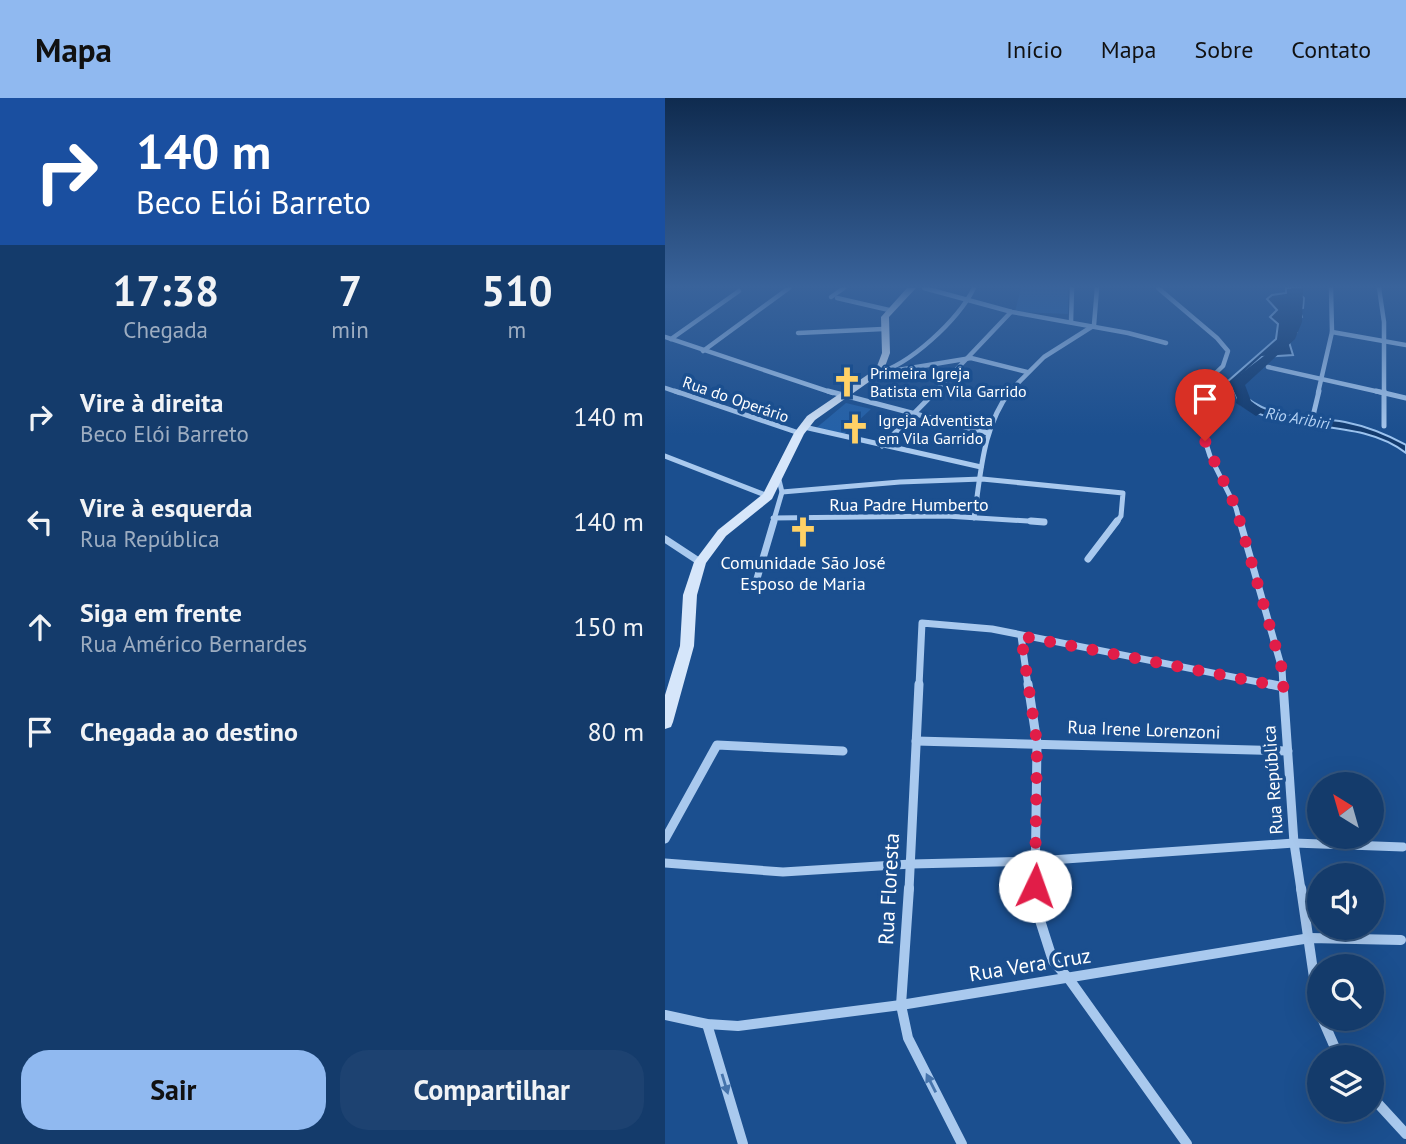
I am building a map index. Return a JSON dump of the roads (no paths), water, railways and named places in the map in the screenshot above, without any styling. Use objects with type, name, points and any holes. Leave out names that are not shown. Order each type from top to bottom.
[{"type":"street","points":[[703,351],[722,337]]},
{"type":"street","points":[[666,718],[687,646],[690,595],[700,562],[722,533],[768,496],[801,430],[825,407],[875,374],[885,362],[884,337]]},
{"type":"street","points":[[892,371],[928,337]]},
{"type":"street","points":[[882,446],[991,337]]},
{"type":"street","points":[[974,518],[988,433],[1006,394],[1050,352],[1076,337]]},
{"type":"street","points":[[1140,337],[1166,343]]},
{"type":"street","name":"Rua República","points":[[1217,337],[1228,351],[1227,361],[1194,392],[1192,400],[1210,456],[1236,508],[1282,669],[1294,843],[1307,921]]},
{"type":"street","points":[[1313,416],[1331,337]]},
{"type":"street","points":[[1357,337],[1406,345]]},
{"type":"street","points":[[1384,337],[1381,393],[1384,426]]},
{"type":"street","points":[[668,338],[842,396],[988,433]]},
{"type":"street","points":[[875,374],[971,358],[1027,372]]},
{"type":"street","points":[[1268,367],[1406,398]]},
{"type":"street","name":"Rua do Operário","points":[[665,388],[801,430],[981,467]]},
{"type":"street","points":[[665,456],[768,496]]},
{"type":"street","points":[[756,582],[782,492],[778,476]]},
{"type":"street","points":[[782,492],[899,482],[982,479],[1123,493],[1121,516],[1088,559]]},
{"type":"street","name":"Rua Padre Humberto","points":[[773,518],[974,518],[1044,522]]},
{"type":"street","points":[[665,539],[700,562]]},
{"type":"street","name":"Rua Floresta","points":[[962,1144],[908,1038],[901,1005],[911,864],[922,623],[992,629],[1021,636]]},
{"type":"street","points":[[1187,1144],[1069,979],[1053,961],[1044,936],[1035,886],[1037,743],[1021,636],[1284,687]]},
{"type":"street","name":"Rua Irene Lorenzoni","points":[[916,741],[1287,751]]},
{"type":"street","points":[[665,839],[717,745],[843,751]]},
{"type":"street","points":[[665,863],[783,872],[911,864],[1037,861],[1294,843],[1403,847]]},
{"type":"street","name":"Rua Vera Cruz","points":[[665,1015],[707,1024],[738,1026],[901,1005],[1307,939]]},
{"type":"street","name":"Rua Vera Cruz","points":[[1384,940],[1401,940]]},
{"type":"street","points":[[707,1024],[743,1144]]},
{"type":"street","points":[[1384,1110],[1406,1134]]},
{"type":"water","points":[[1276,337],[1293,337],[1289,342],[1293,355],[1262,357],[1242,375],[1235,387],[1247,398],[1273,412],[1345,422],[1376,431],[1406,445],[1406,453],[1366,434],[1278,420],[1240,404],[1227,382]]},
{"type":"waterway","name":"Rio Aribiri","points":[[1256,411],[1243,403],[1244,398],[1238,385],[1251,370],[1276,352],[1290,337]]},
{"type":"place","name":"Primeira Igreja Batista em Vila Garrido","points":[[847,382]]},
{"type":"place","name":"Igreja Adventista em Vila Garrido","points":[[855,429]]},
{"type":"place","name":"Comunidade São José Esposo de Maria","points":[[803,532]]}]
